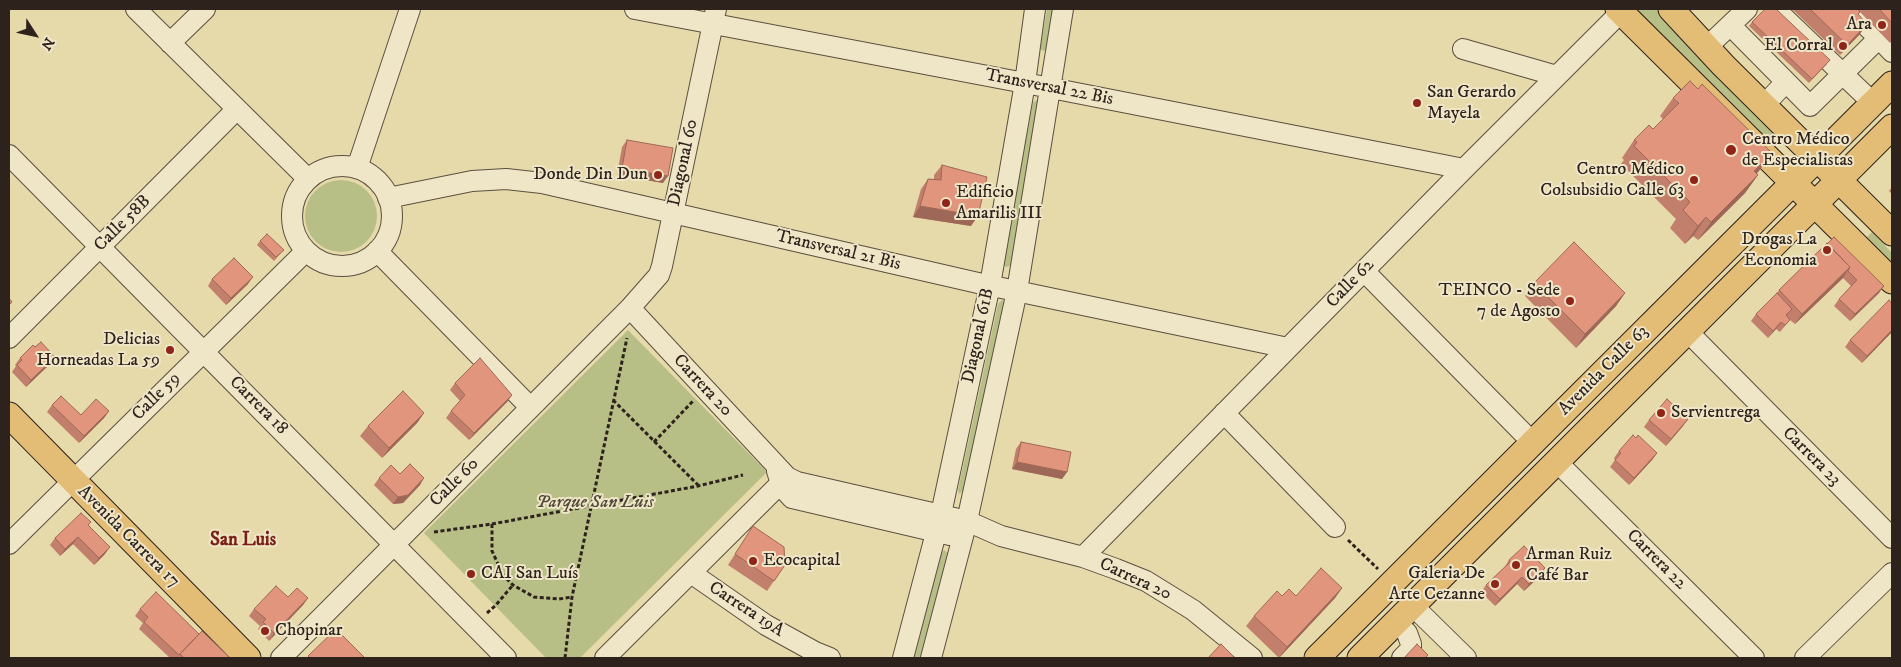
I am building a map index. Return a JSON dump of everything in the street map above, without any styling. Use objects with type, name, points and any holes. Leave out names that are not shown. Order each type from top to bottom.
[{"type":"main road","points":[[1672,9],[1706,47],[1892,233]]},
{"type":"main road","points":[[1620,10],[1892,281]]},
{"type":"main road","name":"Avenida Calle 63","points":[[1317,658],[1892,84]]},
{"type":"main road","name":"Avenida Calle 63","points":[[1360,658],[1892,127]]},
{"type":"main road","name":"Avenida Carrera 17","points":[[9,415],[248,658]]},
{"type":"street","points":[[136,9],[308,179]]},
{"type":"street","points":[[170,43],[205,9]]},
{"type":"street","points":[[357,168],[410,9]]},
{"type":"street","name":"Transversal 22 Bis","points":[[634,9],[715,16],[1025,83],[1464,169]]},
{"type":"street","name":"Diagonal 61B","points":[[903,658],[939,523],[990,285],[1025,83],[1035,9]]},
{"type":"street","name":"Diagonal 61B","points":[[931,658],[965,530],[1017,291],[1063,9]]},
{"type":"street","points":[[1706,47],[1747,9]]},
{"type":"street","points":[[1775,9],[1873,103]]},
{"type":"street","points":[[1730,25],[1810,106],[1843,74],[1886,45],[1849,9]]},
{"type":"street","name":"Calle 62","points":[[1089,551],[1620,10]]},
{"type":"street","name":"Diagonal 60","points":[[630,308],[659,274],[662,266],[715,16]]},
{"type":"street","points":[[1463,49],[1557,76]]},
{"type":"street","points":[[1764,105],[1786,82]]},
{"type":"street","name":"Calle 58B","points":[[9,338],[237,109]]},
{"type":"street","name":"Carrera 18","points":[[9,155],[506,658]]},
{"type":"street","points":[[348,166],[357,168],[376,180],[388,198],[391,220],[384,242],[377,251],[358,263],[336,266],[314,258],[306,251],[294,232],[292,220],[295,198],[308,179],[323,170],[331,167],[348,166]]},
{"type":"street","name":"Transversal 21 Bis","points":[[388,198],[472,180],[506,179],[542,183],[1017,291],[1288,348]]},
{"type":"street","name":"Calle 59","points":[[9,544],[306,251]]},
{"type":"street","points":[[377,251],[530,407]]},
{"type":"street","points":[[1364,271],[1533,443]]},
{"type":"street","name":"Carrera 20","points":[[630,308],[781,475],[965,530],[1089,551],[1171,595],[1194,610],[1252,658]]},
{"type":"street","name":"Calle 60","points":[[281,658],[630,308]]},
{"type":"street","name":"Carrera 23","points":[[1688,332],[1892,538]]},
{"type":"street","points":[[1224,414],[1335,528]]},
{"type":"street","name":"Carrera 22","points":[[1557,462],[1754,658]]},
{"type":"street","points":[[605,658],[691,573],[781,475]]},
{"type":"street","name":"Carrera 19A","points":[[691,573],[766,625],[815,652],[830,658]]},
{"type":"street","points":[[1805,658],[1892,573]]},
{"type":"street","points":[[1402,658],[1411,649],[1412,644],[1407,633],[1405,614]]},
{"type":"street","points":[[1405,614],[1466,658]]},
{"type":"path","points":[[565,658],[572,597],[628,330],[630,308]]},
{"type":"path","points":[[654,442],[705,389]]},
{"type":"path","points":[[613,400],[698,486]]},
{"type":"path","points":[[434,532],[492,524],[591,506],[698,486],[743,475]]},
{"type":"path","points":[[492,524],[492,551],[504,575],[513,584],[523,592],[534,596],[559,599],[572,597]]},
{"type":"path","points":[[1335,528],[1392,583]]},
{"type":"path","points":[[487,613],[513,584]]},
{"type":"green space","points":[[1047,9],[1057,9],[1050,47],[1044,51],[1040,49]]},
{"type":"green space","points":[[1633,9],[1657,9],[1689,46],[1780,134],[1767,147]]},
{"type":"green space","points":[[1037,100],[1039,102],[1013,265],[1006,267],[1003,264],[1033,102]]},
{"type":"green space","points":[[341,180],[361,186],[371,196],[377,216],[371,236],[361,246],[341,252],[321,246],[311,236],[305,216],[311,196],[321,186]]},
{"type":"green space","points":[[1872,232],[1892,253],[1892,267],[1865,239]]},
{"type":"green space","points":[[1002,300],[1006,304],[965,489],[959,494],[958,490],[998,304]]},
{"type":"green space","name":"Parque San Luis","points":[[628,330],[767,472],[580,658],[546,658],[424,533]]},
{"type":"green space","points":[[944,550],[949,554],[921,658],[913,658],[941,553]]},
{"type":"building","points":[[1765,9],[1776,9],[1830,60],[1812,79],[1752,22]]},
{"type":"building","points":[[1810,9],[1858,9],[1860,12],[1858,14],[1867,24],[1847,45]]},
{"type":"building","points":[[1879,9],[1892,9],[1892,23]]},
{"type":"building","name":"Centro Médico Colsubsidio Calle 63","points":[[1690,81],[1698,89],[1702,84],[1772,153],[1754,171],[1758,175],[1711,222],[1706,217],[1698,226],[1683,210],[1690,202],[1634,146],[1637,142],[1634,140],[1649,125],[1653,129],[1679,103],[1673,98]]},
{"type":"building","points":[[627,140],[673,148],[668,176],[622,168]]},
{"type":"building","name":"Edificio Amarilis III","points":[[942,165],[987,177],[978,216],[920,206],[928,179],[941,180]]},
{"type":"building","points":[[267,234],[284,250],[276,257],[260,241]]},
{"type":"building","points":[[1834,237],[1884,286],[1855,314],[1839,299],[1857,280],[1848,271],[1850,267],[1827,244]]},
{"type":"building","name":"TEINCO - Sede 7 de Agosto","points":[[1574,242],[1625,293],[1585,334],[1534,283]]},
{"type":"building","points":[[1827,243],[1850,267],[1802,314],[1779,290]]},
{"type":"building","points":[[234,258],[253,277],[231,298],[212,279]]},
{"type":"building","points":[[1777,293],[1792,309],[1786,315],[1790,320],[1785,325],[1781,322],[1773,331],[1756,314]]},
{"type":"building","points":[[1889,300],[1892,304],[1892,330],[1867,356],[1850,340]]},
{"type":"building","points":[[41,342],[55,357],[31,380],[17,365],[22,360],[20,358],[33,345],[35,347]]},
{"type":"building","points":[[480,358],[512,395],[474,433],[451,411],[465,395],[455,383]]},
{"type":"building","points":[[403,391],[424,413],[389,448],[368,426]]},
{"type":"building","points":[[61,396],[81,415],[96,399],[109,411],[84,436],[52,405]]},
{"type":"building","points":[[1667,399],[1688,419],[1671,439],[1649,420]]},
{"type":"building","points":[[1633,435],[1636,438],[1638,435],[1657,453],[1634,478],[1615,460],[1621,453],[1619,451]]},
{"type":"building","points":[[1021,442],[1071,452],[1067,472],[1017,462]]},
{"type":"building","points":[[410,464],[424,478],[408,495],[398,497],[379,478],[391,465],[400,474]]},
{"type":"building","points":[[81,513],[91,522],[88,525],[110,547],[99,558],[78,537],[65,549],[55,538]]},
{"type":"building","name":"Ecocapital","points":[[753,526],[784,547],[785,565],[774,581],[735,554]]},
{"type":"building","points":[[1524,546],[1545,568],[1529,584],[1522,577],[1500,599],[1486,585]]},
{"type":"building","points":[[1321,568],[1342,588],[1287,647],[1254,616],[1277,591],[1282,596],[1289,589],[1296,596]]},
{"type":"building","points":[[276,586],[288,597],[297,588],[308,598],[274,633],[263,622],[266,619],[254,609]]},
{"type":"building","points":[[156,592],[199,634],[179,655],[144,622],[148,617],[140,609]]},
{"type":"building","points":[[336,629],[365,658],[310,658],[308,656]]},
{"type":"building","points":[[202,631],[230,658],[184,658],[180,654]]},
{"type":"building","points":[[1221,644],[1235,658],[1208,658]]},
{"type":"building","points":[[1417,644],[1428,655],[1425,658],[1404,658]]},
{"type":"place","name":"Ara","points":[[1882,25]]},
{"type":"place","name":"El Corral","points":[[1843,46]]},
{"type":"place","name":"San Gerardo Mayela","points":[[1417,103]]},
{"type":"place","name":"Centro Médico de Especialistas","points":[[1731,150]]},
{"type":"place","name":"Donde Din Dun","points":[[658,175]]},
{"type":"place","name":"Centro Médico Colsubsidio Calle 63","points":[[1694,180]]},
{"type":"place","name":"Edificio Amarilis III","points":[[946,203]]},
{"type":"place","name":"Drogas La Economia","points":[[1827,250]]},
{"type":"place","name":"TEINCO - Sede 7 de Agosto","points":[[1570,301]]},
{"type":"place","name":"Delicias Horneadas La 59","points":[[170,350]]},
{"type":"place","name":"Servientrega","points":[[1661,413]]},
{"type":"place","name":"Ecocapital","points":[[753,561]]},
{"type":"place","name":"Arman Ruiz Café Bar","points":[[1516,565]]},
{"type":"place","name":"CAI San Luís","points":[[471,574]]},
{"type":"place","name":"Galeria De Arte Cezanne","points":[[1495,584]]},
{"type":"place","name":"Chopinar","points":[[265,631]]},
{"type":"district","name":"San Luis","points":[[243,541]]}]
